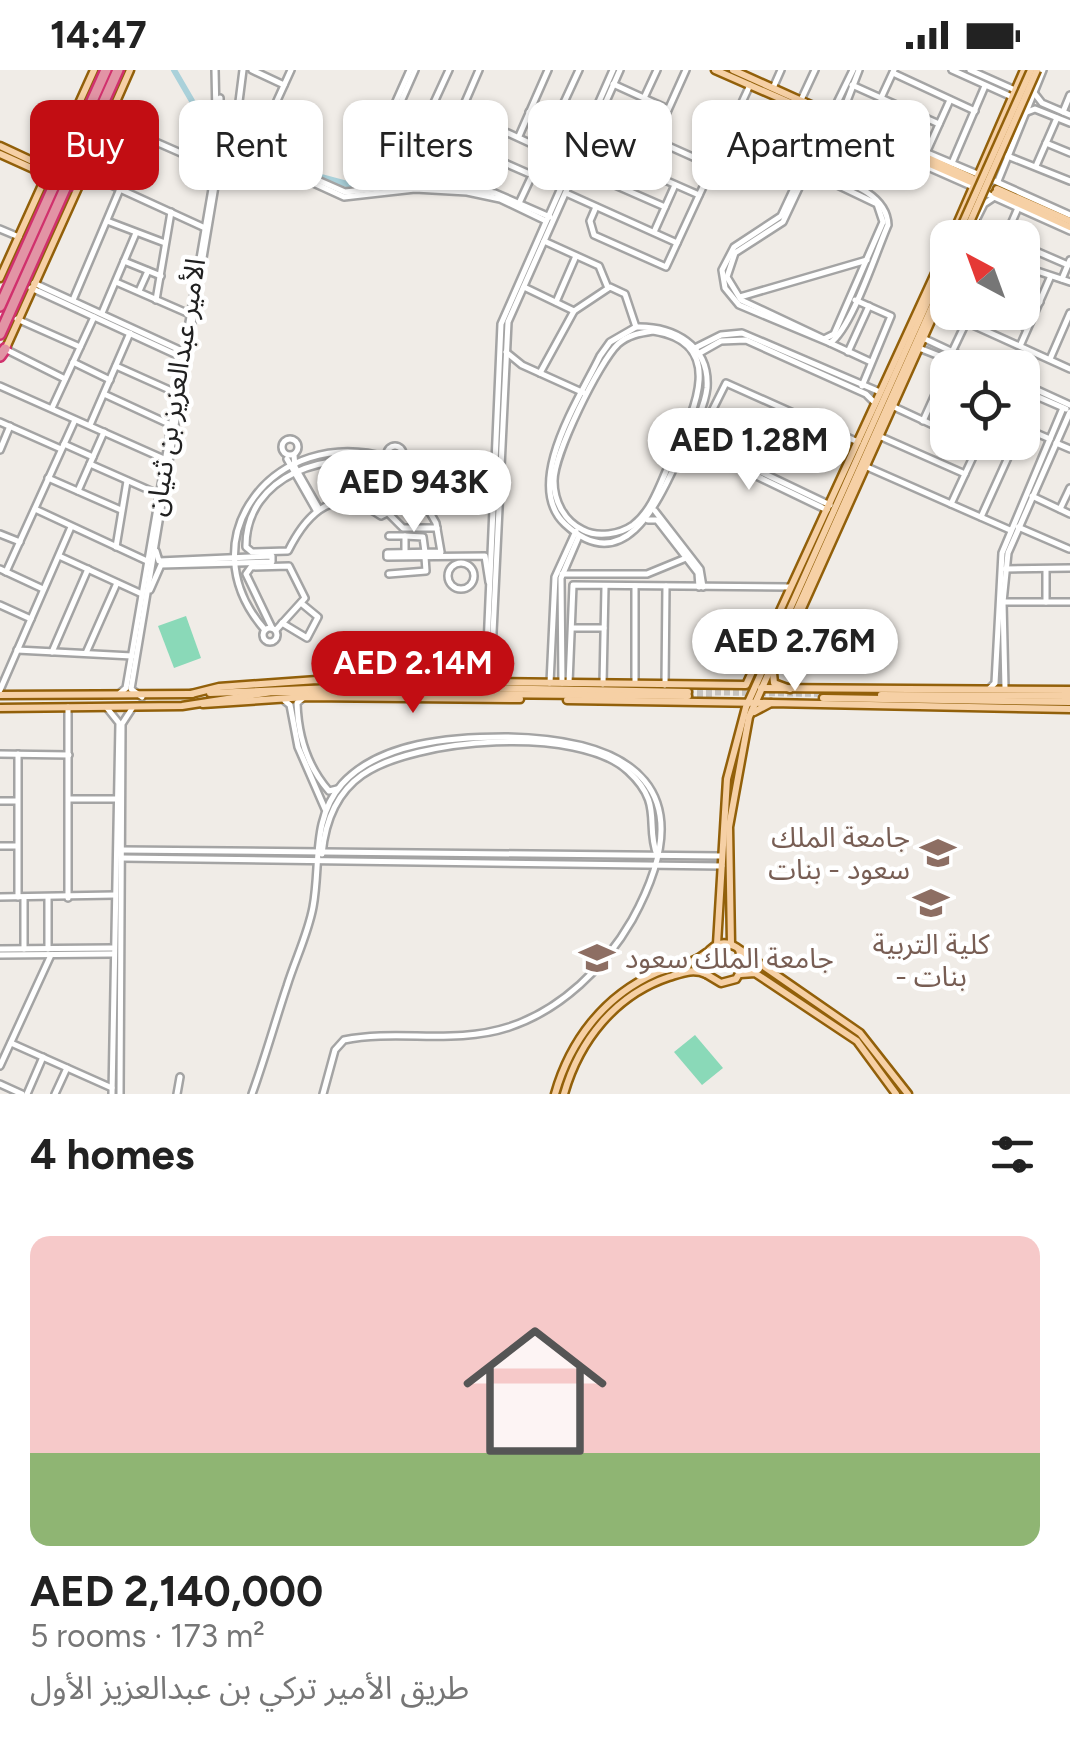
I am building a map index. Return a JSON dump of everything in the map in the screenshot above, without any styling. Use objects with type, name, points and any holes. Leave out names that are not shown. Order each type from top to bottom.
[{"type":"highway","points":[[0,306],[106,70]]},
{"type":"highway","points":[[0,334],[118,70]]},
{"type":"highway","points":[[59,203],[68,190]]},
{"type":"main road","points":[[80,100],[94,70]]},
{"type":"main road","points":[[117,100],[130,70]]},
{"type":"main road","points":[[715,70],[783,100]]},
{"type":"main road","points":[[733,70],[802,100]]},
{"type":"main road","points":[[963,220],[971,179],[986,161],[1014,94],[1034,70]]},
{"type":"main road","points":[[967,220],[1034,70]]},
{"type":"main road","points":[[0,146],[30,163]]},
{"type":"main road","points":[[0,154],[30,164]]},
{"type":"main road","points":[[930,160],[971,179]]},
{"type":"main road","points":[[930,162],[971,179]]},
{"type":"main road","points":[[969,197],[971,179]]},
{"type":"main road","points":[[0,278],[40,190]]},
{"type":"main road","points":[[2,355],[77,190]]},
{"type":"main road","points":[[996,190],[1070,223]]},
{"type":"main road","points":[[717,944],[721,856],[739,743],[794,586],[930,284]]},
{"type":"main road","points":[[924,317],[930,302]]},
{"type":"main road","points":[[774,642],[930,306]]},
{"type":"main road","points":[[930,329],[774,673],[776,686],[824,696],[1070,698]]},
{"type":"main road","points":[[882,389],[906,356]]},
{"type":"main road","points":[[900,390],[906,356]]},
{"type":"main road","points":[[772,663],[906,356]]},
{"type":"main road","points":[[851,485],[880,436]]},
{"type":"main road","points":[[741,687],[753,676],[790,596]]},
{"type":"main road","points":[[757,688],[788,641]]},
{"type":"main road","points":[[400,680],[481,690]]},
{"type":"main road","points":[[191,694],[270,682],[400,680],[665,685],[724,702],[753,700],[771,704],[824,696],[1012,690],[1070,698]]},
{"type":"main road","points":[[0,692],[142,698],[316,686],[687,694]]},
{"type":"main road","points":[[0,708],[133,708],[306,697],[687,694],[741,687],[790,689]]},
{"type":"main road","points":[[404,698],[481,690]]},
{"type":"main road","points":[[190,705],[272,692],[481,690]]},
{"type":"main road","points":[[28,708],[35,700],[29,696]]},
{"type":"main road","points":[[44,708],[38,703],[46,696]]},
{"type":"main road","points":[[824,696],[1070,698]]},
{"type":"main road","points":[[739,726],[753,700]]},
{"type":"main road","points":[[724,702],[739,711],[729,827],[730,944]]},
{"type":"main road","points":[[750,717],[771,704]]},
{"type":"main road","points":[[555,1094],[573,1048],[608,1004],[655,974],[693,962],[717,944],[730,944],[860,1033],[908,1094]]},
{"type":"main road","points":[[739,950],[744,965],[740,975]]},
{"type":"main road","points":[[706,952],[706,974]]},
{"type":"main road","points":[[564,1094],[580,1053],[614,1010],[658,981],[686,972],[706,974],[721,984],[756,973],[857,1042],[896,1094]]},
{"type":"street","name":"الأمير عبدالعزيز بن ثنيان","points":[[217,70],[218,100]]},
{"type":"street","points":[[241,100],[244,70]]},
{"type":"street","points":[[277,100],[291,70]]},
{"type":"street","points":[[357,194],[412,70]]},
{"type":"street","points":[[435,100],[449,70]]},
{"type":"street","points":[[465,100],[479,70]]},
{"type":"street","points":[[535,100],[548,70]]},
{"type":"street","points":[[565,100],[579,70]]},
{"type":"street","points":[[605,100],[617,70]]},
{"type":"street","points":[[603,100],[617,70]]},
{"type":"street","points":[[644,98],[656,70]]},
{"type":"street","points":[[672,100],[686,70]]},
{"type":"street","points":[[773,88],[782,70]]},
{"type":"street","points":[[802,100],[815,70]]},
{"type":"street","points":[[842,100],[856,70]]},
{"type":"street","points":[[841,100],[856,70]]},
{"type":"street","points":[[952,70],[986,86],[1002,88]]},
{"type":"street","points":[[970,70],[1014,94]]},
{"type":"street","points":[[1034,70],[1036,96],[1048,110]]},
{"type":"street","points":[[255,71],[284,85]]},
{"type":"street","points":[[881,98],[894,72],[975,111]]},
{"type":"street","points":[[614,84],[648,100]]},
{"type":"street","points":[[852,84],[939,124]]},
{"type":"street","points":[[743,100],[750,85]]},
{"type":"street","points":[[952,163],[986,86]]},
{"type":"street","points":[[976,220],[996,190],[998,172],[1036,86]]},
{"type":"street","points":[[1036,166],[1070,96]]},
{"type":"street","points":[[930,145],[950,100]]},
{"type":"street","points":[[1022,119],[1032,108],[1063,115],[1070,124]]},
{"type":"street","points":[[518,137],[528,116]]},
{"type":"street","points":[[508,133],[528,142]]},
{"type":"street","points":[[1046,143],[1070,154]]},
{"type":"street","points":[[992,145],[996,156],[1007,152],[1070,181]]},
{"type":"street","points":[[930,153],[996,190]]},
{"type":"street","points":[[930,163],[996,190],[1018,208],[1070,223]]},
{"type":"street","points":[[323,180],[357,194],[374,190]]},
{"type":"street","points":[[323,182],[357,194],[415,189],[467,192],[500,199],[549,219]]},
{"type":"street","points":[[519,202],[528,183]]},
{"type":"street","points":[[654,233],[674,185],[699,195]]},
{"type":"street","points":[[73,300],[120,190],[205,228]]},
{"type":"street","name":"الأمير عبدالعزيز بن ثنيان","points":[[129,688],[211,190]]},
{"type":"street","name":"الأمير عبدالعزيز بن ثنيان","points":[[129,688],[170,439],[174,392],[181,374],[187,313],[213,190]]},
{"type":"street","points":[[481,190],[519,202],[549,219]]},
{"type":"street","points":[[489,673],[501,324],[562,190]]},
{"type":"street","points":[[625,190],[664,208]]},
{"type":"street","points":[[596,207],[590,221],[594,235],[666,267],[701,190]]},
{"type":"street","points":[[796,190],[781,216],[730,250],[724,263],[725,280],[739,305],[872,362]]},
{"type":"street","points":[[725,280],[738,298],[830,338],[883,224],[877,204],[850,190]]},
{"type":"street","points":[[830,343],[840,334],[888,224],[888,214],[880,200],[857,190]]},
{"type":"street","points":[[475,682],[489,673],[508,322],[544,241],[549,219],[565,192],[677,244]]},
{"type":"street","points":[[1013,220],[1018,208]]},
{"type":"street","points":[[156,300],[171,212]]},
{"type":"street","points":[[107,221],[166,244]]},
{"type":"street","points":[[0,229],[19,237]]},
{"type":"street","points":[[52,408],[116,282],[136,233]]},
{"type":"street","points":[[544,241],[599,266],[608,288],[625,294],[636,326]]},
{"type":"street","points":[[1040,252],[1069,262],[1066,280],[1040,274]]},
{"type":"street","points":[[556,302],[576,256]]},
{"type":"street","points":[[738,298],[867,260]]},
{"type":"street","points":[[124,261],[161,276]]},
{"type":"street","points":[[139,292],[148,271]]},
{"type":"street","points":[[1040,302],[1050,278]]},
{"type":"street","points":[[116,282],[187,313]]},
{"type":"street","points":[[32,285],[73,300],[130,334],[181,354]]},
{"type":"street","points":[[32,285],[181,354]]},
{"type":"street","points":[[524,287],[574,310]]},
{"type":"street","points":[[540,372],[574,310],[608,288]]},
{"type":"street","points":[[750,294],[752,305]]},
{"type":"street","points":[[855,300],[892,316],[859,387]]},
{"type":"street","points":[[848,352],[869,306]]},
{"type":"street","points":[[1050,359],[1070,314]]},
{"type":"street","points":[[17,319],[80,347]]},
{"type":"street","points":[[636,326],[670,330],[694,353],[707,386],[655,510],[648,520],[618,538],[579,532],[551,506],[547,485],[551,462],[605,348],[636,326]]},
{"type":"street","points":[[984,330],[1070,368]]},
{"type":"street","points":[[1020,346],[1026,330]]},
{"type":"street","points":[[579,532],[616,533],[635,523],[646,511],[699,397],[700,374],[694,353],[660,332],[624,338],[606,358],[585,394]]},
{"type":"street","points":[[90,426],[130,334]]},
{"type":"street","points":[[694,353],[708,344],[746,340],[859,387],[882,389]]},
{"type":"street","points":[[924,344],[938,350]]},
{"type":"street","points":[[505,350],[522,365],[585,394]]},
{"type":"street","points":[[2,355],[66,379]]},
{"type":"street","points":[[73,362],[110,380]]},
{"type":"street","points":[[504,370],[522,365]]},
{"type":"street","points":[[116,366],[174,392]]},
{"type":"street","points":[[698,444],[722,387],[731,384],[858,442]]},
{"type":"street","points":[[0,386],[164,458]]},
{"type":"street","points":[[859,387],[875,403]]},
{"type":"street","points":[[104,394],[169,424]]},
{"type":"street","points":[[1012,690],[1002,686],[998,674],[998,585],[1014,529],[1068,409],[1040,395]]},
{"type":"street","points":[[923,420],[930,404]]},
{"type":"street","points":[[892,406],[930,423]]},
{"type":"street","points":[[44,589],[3,571],[75,419]]},
{"type":"street","points":[[0,422],[63,447],[158,494]]},
{"type":"street","points":[[0,450],[10,426]]},
{"type":"street","points":[[78,491],[104,432]]},
{"type":"street","points":[[1040,435],[1070,449]]},
{"type":"street","points":[[880,436],[965,474]]},
{"type":"street","points":[[687,440],[829,508]]},
{"type":"street","points":[[318,510],[282,448],[285,441],[306,451],[353,450],[390,462],[412,477],[415,493],[426,505]]},
{"type":"street","points":[[987,691],[994,687],[998,674],[1005,568],[1014,529],[1032,496],[1053,441]]},
{"type":"street","points":[[271,629],[245,598],[236,560],[249,506],[290,459],[298,444]]},
{"type":"street","points":[[369,508],[390,462],[387,450],[396,446],[420,480],[417,490],[437,528],[444,566],[450,569]]},
{"type":"street","points":[[290,459],[320,452]]},
{"type":"street","points":[[389,512],[381,516],[346,502],[318,510],[297,532],[288,551],[252,552],[246,547],[260,505],[295,471],[340,459],[390,462],[402,458]]},
{"type":"street","points":[[950,504],[972,460]]},
{"type":"street","points":[[981,517],[1007,460]]},
{"type":"street","points":[[369,508],[390,462]]},
{"type":"street","points":[[867,467],[981,517],[1070,548],[1060,568]]},
{"type":"street","points":[[48,478],[121,510]]},
{"type":"street","points":[[116,546],[127,480]]},
{"type":"street","points":[[1060,509],[1070,488]]},
{"type":"street","points":[[1032,496],[1070,514]]},
{"type":"street","points":[[375,500],[403,528],[437,528]]},
{"type":"street","points":[[34,509],[147,561]]},
{"type":"street","points":[[655,510],[700,569],[701,587]]},
{"type":"street","points":[[648,520],[658,520],[699,576],[701,587]]},
{"type":"street","points":[[0,692],[72,526]]},
{"type":"street","points":[[550,683],[556,671],[555,577],[579,532]]},
{"type":"street","points":[[0,534],[20,542]]},
{"type":"street","points":[[388,536],[423,537],[426,572],[388,574]]},
{"type":"street","points":[[404,536],[405,573]]},
{"type":"street","points":[[557,611],[571,546]]},
{"type":"street","points":[[155,548],[159,562],[272,556],[272,562],[236,560]]},
{"type":"street","points":[[387,555],[486,556],[485,574],[490,584]]},
{"type":"street","points":[[59,556],[145,593],[158,567],[176,563]]},
{"type":"street","points":[[562,574],[648,574],[686,558]]},
{"type":"street","points":[[459,562],[468,564],[473,570],[472,583],[466,588],[453,586],[450,569],[459,562]]},
{"type":"street","points":[[567,563],[580,572]]},
{"type":"street","points":[[289,566],[306,598],[271,629],[254,597],[247,569],[289,566]]},
{"type":"street","points":[[1005,568],[1070,568]]},
{"type":"street","points":[[52,652],[88,569]]},
{"type":"street","points":[[1046,569],[1046,602]]},
{"type":"street","points":[[86,653],[117,582]]},
{"type":"street","points":[[565,683],[573,585],[794,586]]},
{"type":"street","points":[[604,684],[605,586]]},
{"type":"street","points":[[635,586],[635,684]]},
{"type":"street","points":[[665,685],[666,586]]},
{"type":"street","points":[[1003,602],[1070,602]]},
{"type":"street","points":[[282,623],[307,638],[318,618],[300,603]]},
{"type":"street","points":[[0,605],[31,620]]},
{"type":"street","points":[[571,628],[604,628]]},
{"type":"street","points":[[18,650],[132,656]]},
{"type":"street","points":[[556,671],[565,683]]},
{"type":"street","points":[[489,673],[502,682]]},
{"type":"street","points":[[113,697],[129,688],[142,698]]},
{"type":"street","points":[[306,697],[298,700],[297,715],[325,812],[320,856]]},
{"type":"street","points":[[277,698],[290,705],[293,726],[318,783],[329,791],[366,764],[422,744],[477,738],[540,741],[612,753],[638,773],[658,808],[662,839],[656,865],[614,948],[580,985],[549,1008],[508,1028],[466,1036],[344,1040],[335,1050],[322,1094]]},
{"type":"street","points":[[68,707],[68,898]]},
{"type":"street","points":[[108,708],[119,723],[116,951],[120,1094]]},
{"type":"street","points":[[0,1044],[43,1057],[112,1091],[122,854],[122,724],[133,708]]},
{"type":"street","points":[[293,726],[293,708],[297,715]]},
{"type":"street","points":[[252,1094],[313,907],[324,831],[336,802],[371,769],[434,748],[540,741]]},
{"type":"street","points":[[0,754],[69,754]]},
{"type":"street","points":[[18,754],[24,949]]},
{"type":"street","points":[[325,812],[339,787]]},
{"type":"street","points":[[69,799],[116,799]]},
{"type":"street","points":[[0,801],[18,801]]},
{"type":"street","points":[[0,846],[18,846]]},
{"type":"street","points":[[122,854],[530,859],[722,866]]},
{"type":"street","points":[[530,859],[721,856]]},
{"type":"street","points":[[0,897],[116,895]]},
{"type":"street","points":[[0,1066],[49,952],[48,898]]},
{"type":"street","points":[[0,952],[116,951]]},
{"type":"street","points":[[0,952],[49,952]]},
{"type":"street","points":[[0,1084],[24,1094],[43,1057]]},
{"type":"street","points":[[55,1094],[67,1068]]},
{"type":"street","points":[[176,1094],[180,1077]]},
{"type":"green space","points":[[186,616],[201,658],[174,668],[158,626]]},
{"type":"green space","points":[[695,1035],[723,1068],[702,1085],[674,1052]]},
{"type":"waterway","points":[[174,70],[191,100]]},
{"type":"waterway","points":[[323,178],[343,183]]},
{"type":"tunnel","points":[[688,692],[823,694]]},
{"type":"tunnel","points":[[688,696],[712,696]]},
{"type":"place","name":"جامعة الملك سعود - بنات","points":[[938,853]]},
{"type":"place","name":"كلية التربية - بنات","points":[[931,903]]},
{"type":"place","name":"جامعة الملك سعود","points":[[597,958]]}]
